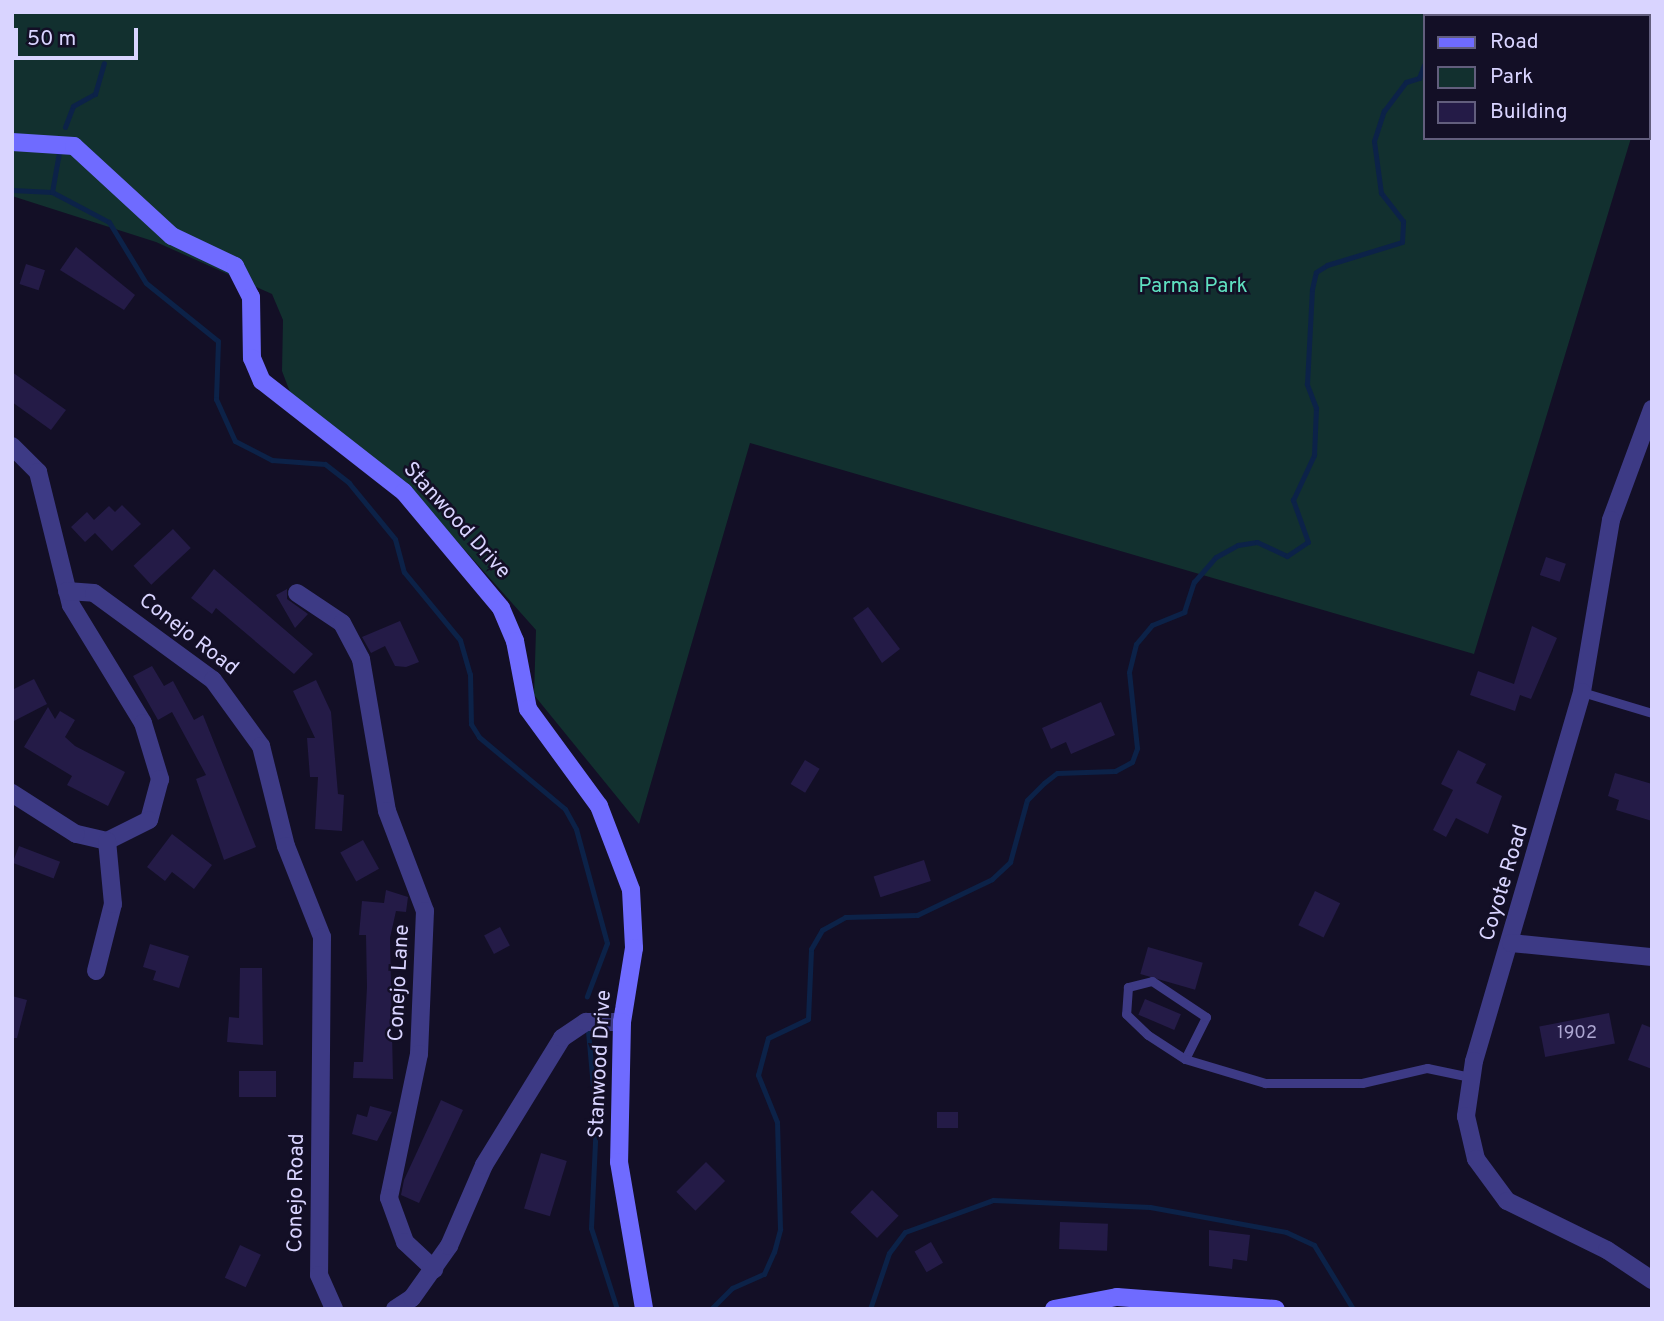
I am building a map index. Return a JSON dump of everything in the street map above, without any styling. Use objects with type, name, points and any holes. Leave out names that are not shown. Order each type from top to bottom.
[{"type":"main road","name":"Stanwood Drive","points":[[12,142],[74,146],[162,228],[235,266],[251,297],[252,358],[262,381],[404,492],[495,596],[515,641],[528,709],[599,806],[625,866],[635,935],[622,1022],[619,1181],[644,1309]]},
{"type":"main road","points":[[1054,1309],[1117,1297],[1276,1309]]},
{"type":"street","name":"Coyote Road","points":[[1652,409],[1611,520],[1582,692],[1470,1077],[1469,1139],[1500,1194],[1652,1280]]},
{"type":"street","points":[[12,446],[44,487],[66,591],[144,723],[160,779],[149,820],[136,832],[107,841],[76,834],[12,793]]},
{"type":"street","name":"Conejo Road","points":[[66,591],[94,593],[213,680],[261,746],[286,846],[322,937],[319,1275],[334,1309]]},
{"type":"street","name":"Conejo Lane","points":[[297,593],[342,624],[361,659],[387,811],[425,911],[419,1054],[389,1198],[405,1241],[434,1269]]},
{"type":"street","points":[[96,971],[113,904],[107,841]]},
{"type":"street","points":[[1510,943],[1652,957]]},
{"type":"street","points":[[395,1309],[434,1269],[513,1113],[562,1038],[586,1022],[622,1022]]},
{"type":"lane","points":[[1582,692],[1652,713]]},
{"type":"lane","points":[[1185,1059],[1206,1017],[1152,981],[1128,988],[1126,1014],[1185,1059],[1265,1083],[1362,1083],[1427,1068],[1470,1077]]},
{"type":"green space","name":"Parma Park","points":[[12,12],[1652,12],[1650,75],[1650,14],[1422,14],[1422,140],[1630,140],[1474,654],[750,443],[639,824],[534,695],[536,630],[437,519],[293,400],[282,371],[283,320],[272,294],[156,242],[12,196]]},
{"type":"building","points":[[76,247],[135,295],[124,310],[60,270]]},
{"type":"building","points":[[26,264],[45,270],[39,290],[20,284]]},
{"type":"building","points":[[12,372],[66,410],[51,430],[12,402]]},
{"type":"building","points":[[122,505],[141,524],[112,551],[95,533],[85,542],[71,527],[87,512],[94,520],[109,506],[115,512]]},
{"type":"building","points":[[173,529],[191,548],[151,585],[134,566]]},
{"type":"building","points":[[1546,557],[1566,564],[1560,582],[1540,575]]},
{"type":"building","points":[[214,569],[313,654],[294,674],[216,608],[212,614],[191,598]]},
{"type":"building","points":[[287,589],[287,599],[308,614],[295,628],[276,595]]},
{"type":"building","points":[[868,607],[900,649],[882,663],[853,618]]},
{"type":"building","points":[[400,621],[419,662],[406,667],[395,666],[385,646],[371,653],[362,637]]},
{"type":"building","points":[[1532,626],[1557,638],[1531,699],[1520,695],[1515,711],[1470,695],[1478,671],[1514,684]]},
{"type":"building","points":[[152,666],[164,686],[173,681],[194,720],[203,715],[256,847],[224,860],[196,779],[206,775],[172,712],[158,720],[133,676]]},
{"type":"building","points":[[34,679],[47,704],[12,722],[12,690]]},
{"type":"building","points":[[316,680],[331,712],[338,794],[344,795],[342,831],[315,829],[318,777],[310,777],[307,738],[315,738],[293,691]]},
{"type":"building","points":[[1101,702],[1115,735],[1071,754],[1066,742],[1051,749],[1042,728]]},
{"type":"building","points":[[48,707],[55,719],[60,711],[75,720],[65,737],[75,746],[125,772],[108,806],[67,785],[72,776],[24,747]]},
{"type":"building","points":[[1458,750],[1486,764],[1476,783],[1502,796],[1488,834],[1456,818],[1446,837],[1433,830],[1453,790],[1441,784]]},
{"type":"building","points":[[805,760],[820,769],[805,793],[791,784]]},
{"type":"building","points":[[1615,773],[1652,784],[1652,821],[1616,810],[1619,800],[1608,796]]},
{"type":"building","points":[[172,834],[212,865],[194,889],[172,872],[165,881],[147,867]]},
{"type":"building","points":[[363,840],[379,869],[356,881],[340,853]]},
{"type":"building","points":[[19,846],[60,862],[54,879],[13,863]]},
{"type":"building","points":[[924,860],[931,881],[880,897],[874,876]]},
{"type":"building","points":[[386,890],[408,897],[406,912],[396,911],[390,938],[393,1079],[353,1078],[354,1062],[363,1062],[367,987],[366,935],[359,935],[362,901],[384,903]]},
{"type":"building","points":[[1315,891],[1340,903],[1324,937],[1298,925]]},
{"type":"building","points":[[500,927],[510,946],[494,954],[484,935]]},
{"type":"building","points":[[150,944],[189,956],[179,988],[153,980],[156,971],[143,967]]},
{"type":"building","points":[[1148,947],[1203,963],[1195,990],[1140,974]]},
{"type":"building","points":[[240,968],[262,968],[263,1045],[227,1042],[229,1017],[239,1018]]},
{"type":"building","points":[[12,996],[27,1000],[17,1038],[12,1038]]},
{"type":"building","points":[[1145,999],[1181,1014],[1174,1030],[1138,1015]]},
{"type":"building","points":[[1609,1013],[1615,1043],[1545,1057],[1539,1027]]},
{"type":"building","points":[[1642,1024],[1652,1028],[1652,1069],[1628,1060]]},
{"type":"building","points":[[239,1071],[276,1071],[276,1097],[239,1097]]},
{"type":"building","points":[[441,1100],[463,1110],[419,1203],[401,1195],[404,1180]]},
{"type":"building","points":[[370,1106],[392,1112],[377,1141],[352,1134],[357,1114],[367,1117]]},
{"type":"building","points":[[937,1112],[958,1112],[958,1128],[937,1128]]},
{"type":"building","points":[[541,1153],[567,1161],[550,1216],[524,1208]]},
{"type":"building","points":[[706,1162],[725,1181],[695,1211],[676,1192]]},
{"type":"building","points":[[872,1190],[899,1216],[877,1238],[850,1212]]},
{"type":"building","points":[[1060,1222],[1108,1224],[1107,1251],[1059,1249]]},
{"type":"building","points":[[1209,1230],[1250,1235],[1247,1261],[1233,1259],[1232,1269],[1209,1266]]},
{"type":"building","points":[[931,1242],[943,1263],[927,1272],[915,1252]]},
{"type":"building","points":[[240,1245],[261,1255],[246,1287],[225,1278]]},
{"type":"waterway","points":[[65,127],[73,106],[95,94],[104,63]]},
{"type":"waterway","points":[[711,1309],[732,1288],[764,1274],[774,1252],[780,1229],[777,1122],[758,1075],[768,1038],[808,1019],[811,949],[822,930],[845,917],[917,915],[992,879],[1010,862],[1027,800],[1044,783],[1057,773],[1115,771],[1132,762],[1137,748],[1129,672],[1136,644],[1152,625],[1184,612],[1194,582],[1216,557],[1238,545],[1257,542],[1287,556],[1308,542],[1293,500],[1314,455],[1316,408],[1307,384],[1312,289],[1316,272],[1327,265],[1402,242],[1403,221],[1381,193],[1374,141],[1384,111],[1406,82],[1419,78],[1422,70]]},
{"type":"waterway","points":[[52,192],[59,154]]},
{"type":"waterway","points":[[12,190],[52,192],[109,222],[146,283],[218,341],[216,399],[235,441],[272,460],[325,464],[349,483],[395,539],[404,572],[460,640],[470,674],[471,724],[479,737],[565,809],[576,829],[607,943],[587,996]]},
{"type":"waterway","points":[[588,1031],[596,1121],[591,1228],[617,1309]]},
{"type":"waterway","points":[[870,1309],[889,1253],[905,1232],[993,1200],[1150,1207],[1286,1232],[1314,1245],[1353,1309]]}]
